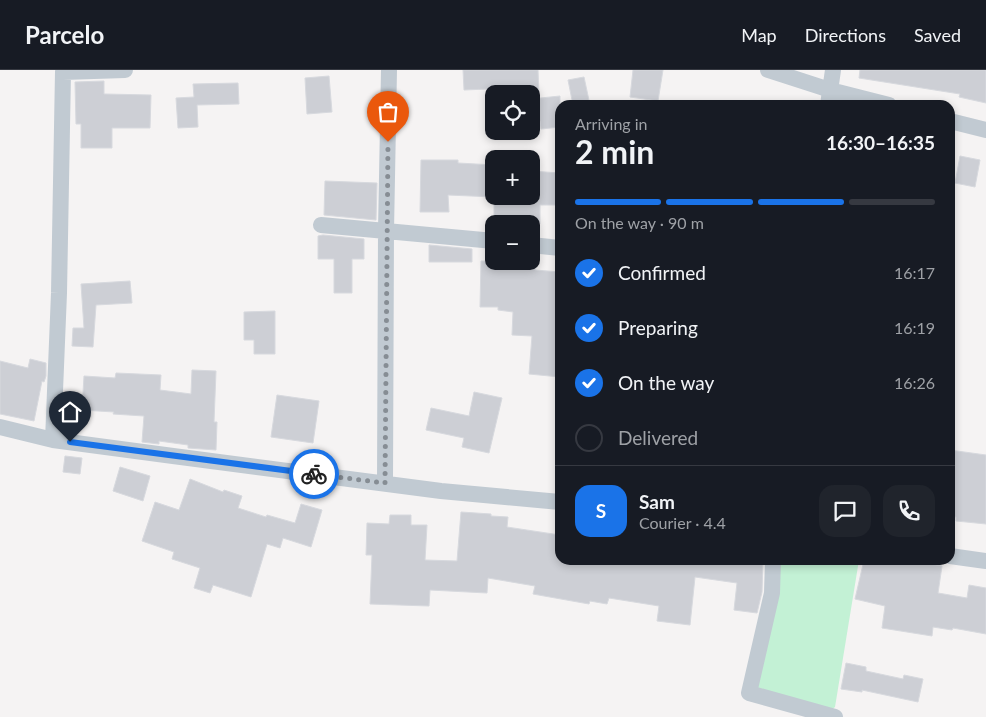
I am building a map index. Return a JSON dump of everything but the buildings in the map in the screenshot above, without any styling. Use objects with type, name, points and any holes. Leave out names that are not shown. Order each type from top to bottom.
[{"type":"street","points":[[53,440],[58,294],[60,70],[125,70]]},
{"type":"street","points":[[385,483],[389,70]]},
{"type":"street","points":[[768,70],[829,98],[846,100]]},
{"type":"street","points":[[829,98],[833,70]]},
{"type":"street","points":[[955,122],[986,130]]},
{"type":"street","points":[[321,225],[485,240]]},
{"type":"street","points":[[540,246],[555,247]]},
{"type":"street","points":[[0,428],[53,440],[385,483],[555,501]]},
{"type":"street","points":[[955,557],[986,561]]},
{"type":"street","points":[[773,565],[772,593],[749,693],[836,717]]},
{"type":"green space","points":[[776,565],[858,565],[835,707],[831,710],[755,689]]},
{"type":"way so far","points":[[314,474],[385,483],[388,142]]},
{"type":"route","points":[[70,442],[314,474]]}]
